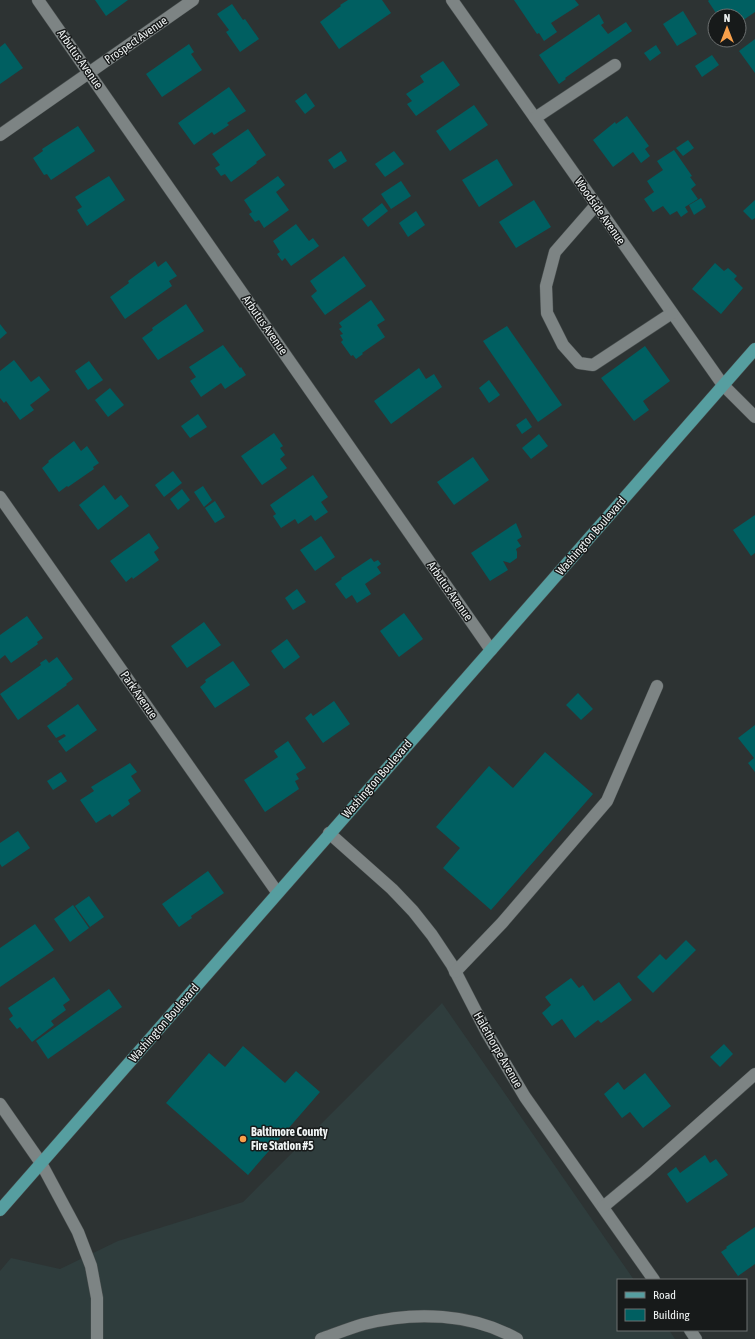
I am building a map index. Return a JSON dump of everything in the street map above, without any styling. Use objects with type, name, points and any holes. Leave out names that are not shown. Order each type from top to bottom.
[{"type":"main road","name":"Washington Boulevard","points":[[0,1210],[232,946],[277,892],[755,349]]},
{"type":"street","name":"Arbutus Avenue","points":[[38,0],[491,650]]},
{"type":"street","name":"Prospect Avenue","points":[[0,136],[193,0]]},
{"type":"street","name":"Woodside Avenue","points":[[452,0],[723,385],[755,417]]},
{"type":"street","points":[[535,118],[615,65]]},
{"type":"street","points":[[596,205],[555,252],[546,286],[548,313],[563,346],[579,363],[593,365],[672,313]]},
{"type":"street","name":"Park Avenue","points":[[0,497],[277,892]]},
{"type":"street","points":[[455,972],[502,923],[608,801],[657,686]]},
{"type":"street","name":"Halethorpe Avenue","points":[[329,833],[392,889],[413,911],[432,935],[455,972],[487,1033],[525,1097],[653,1279]]},
{"type":"street","points":[[603,1207],[645,1172],[755,1074]]},
{"type":"street","points":[[0,1104],[41,1163],[78,1232],[91,1266],[97,1298],[97,1339]]},
{"type":"street","points":[[321,1339],[364,1324],[400,1317],[430,1316],[467,1321],[502,1331],[517,1339]]},
{"type":"shaded area","points":[[442,1003],[633,1279],[617,1279],[617,1331],[670,1331],[675,1339],[0,1339],[0,1271],[11,1258],[60,1269],[118,1241],[243,1202]]},
{"type":"building","points":[[95,0],[128,0],[106,16]]},
{"type":"building","points":[[348,0],[382,0],[391,13],[339,49],[320,22]]},
{"type":"building","points":[[514,0],[575,0],[579,5],[551,23],[557,32],[544,41],[539,33],[537,34]]},
{"type":"building","points":[[755,0],[755,12],[747,18],[747,8],[713,8],[708,1]]},
{"type":"building","points":[[232,4],[259,39],[240,52],[226,32],[229,30],[217,14]]},
{"type":"building","points":[[683,11],[697,34],[677,46],[663,24]]},
{"type":"building","points":[[599,14],[604,23],[601,25],[608,34],[626,22],[632,31],[565,78],[566,79],[559,84],[539,55]]},
{"type":"building","points":[[755,39],[755,73],[739,51],[743,48],[747,48],[747,45]]},
{"type":"building","points":[[5,43],[23,68],[0,84],[0,47]]},
{"type":"building","points":[[189,44],[194,52],[191,54],[202,70],[162,97],[146,74]]},
{"type":"building","points":[[656,45],[661,53],[650,61],[644,53]]},
{"type":"building","points":[[712,55],[719,65],[702,77],[695,66]]},
{"type":"building","points":[[443,61],[460,85],[416,116],[407,104],[412,101],[406,94],[424,82],[420,76]]},
{"type":"building","points":[[229,87],[246,111],[227,123],[229,125],[214,135],[212,132],[194,145],[178,123]]},
{"type":"building","points":[[306,93],[315,106],[305,114],[295,101]]},
{"type":"building","points":[[474,105],[488,125],[450,151],[436,131]]},
{"type":"building","points":[[627,116],[649,146],[645,149],[650,156],[641,163],[633,152],[613,167],[593,140],[615,122],[616,124]]},
{"type":"building","points":[[78,126],[95,151],[51,180],[47,174],[44,175],[33,158],[43,151],[42,149]]},
{"type":"building","points":[[248,129],[266,155],[231,182],[225,174],[221,176],[215,168],[220,165],[212,154]]},
{"type":"building","points":[[688,140],[694,148],[683,156],[676,148]]},
{"type":"building","points":[[674,150],[692,176],[690,177],[696,185],[691,189],[698,199],[685,207],[688,212],[681,217],[677,211],[670,215],[663,206],[653,212],[644,199],[654,192],[647,181],[663,170],[657,161]]},
{"type":"building","points":[[341,151],[347,161],[334,169],[328,160]]},
{"type":"building","points":[[394,151],[404,164],[385,177],[375,164]]},
{"type":"building","points":[[497,159],[513,185],[479,207],[462,180]]},
{"type":"building","points":[[109,176],[125,200],[87,226],[77,210],[82,207],[75,197]]},
{"type":"building","points":[[278,176],[285,185],[276,192],[289,210],[264,228],[259,220],[255,222],[249,214],[252,212],[244,200]]},
{"type":"building","points":[[401,181],[411,196],[391,209],[381,194]]},
{"type":"building","points":[[701,198],[706,207],[694,215],[689,205]]},
{"type":"building","points":[[534,200],[551,227],[516,248],[499,222]]},
{"type":"building","points":[[755,200],[755,218],[752,220],[743,211]]},
{"type":"building","points":[[382,203],[388,211],[368,227],[362,219]]},
{"type":"building","points":[[416,211],[425,225],[408,237],[399,223]]},
{"type":"building","points":[[296,224],[309,241],[313,238],[319,246],[291,266],[285,258],[282,261],[277,254],[280,252],[273,241]]},
{"type":"building","points":[[344,256],[366,286],[325,315],[311,296],[317,291],[310,281]]},
{"type":"building","points":[[155,261],[158,267],[166,261],[177,276],[169,281],[172,286],[125,319],[110,297],[129,283],[128,281]]},
{"type":"building","points":[[715,263],[724,271],[728,268],[737,276],[734,279],[743,288],[721,314],[692,289]]},
{"type":"building","points":[[371,300],[385,320],[377,325],[385,337],[356,359],[353,355],[351,356],[341,342],[343,340],[340,335],[343,334],[339,329],[342,327],[339,323]]},
{"type":"building","points":[[186,304],[204,331],[158,360],[142,338],[153,330],[152,328]]},
{"type":"building","points":[[0,324],[7,333],[0,339]]},
{"type":"building","points":[[507,326],[562,405],[538,422],[483,341]]},
{"type":"building","points":[[223,345],[246,375],[225,389],[221,383],[201,397],[190,381],[196,377],[189,367]]},
{"type":"building","points":[[645,346],[670,381],[643,401],[649,410],[634,421],[601,378]]},
{"type":"building","points":[[14,360],[31,382],[39,376],[50,390],[30,405],[34,410],[20,420],[6,401],[4,403],[0,398],[0,371]]},
{"type":"building","points":[[89,361],[103,380],[88,390],[75,371]]},
{"type":"building","points":[[419,368],[426,379],[434,374],[442,387],[391,424],[374,401]]},
{"type":"building","points":[[489,380],[500,395],[489,403],[479,388]]},
{"type":"building","points":[[110,388],[124,405],[108,417],[95,400]]},
{"type":"building","points":[[198,414],[207,427],[190,438],[181,426]]},
{"type":"building","points":[[526,418],[532,427],[522,434],[516,425]]},
{"type":"building","points":[[274,433],[283,446],[280,448],[285,455],[280,459],[287,468],[262,485],[241,456]]},
{"type":"building","points":[[539,434],[548,446],[531,459],[522,448]]},
{"type":"building","points":[[74,441],[81,451],[87,446],[99,463],[93,467],[94,469],[59,492],[42,468],[49,462],[48,461]]},
{"type":"building","points":[[473,457],[489,480],[454,505],[437,482]]},
{"type":"building","points":[[173,471],[182,483],[164,497],[155,485]]},
{"type":"building","points":[[313,475],[328,497],[321,502],[328,512],[315,521],[311,515],[298,524],[295,519],[281,528],[273,516],[276,514],[270,505]]},
{"type":"building","points":[[104,485],[115,500],[121,495],[129,506],[98,530],[79,505]]},
{"type":"building","points":[[203,486],[212,500],[204,507],[194,492]]},
{"type":"building","points":[[182,489],[190,500],[178,510],[170,499]]},
{"type":"building","points":[[215,501],[225,517],[215,523],[205,508]]},
{"type":"building","points":[[755,515],[755,553],[751,556],[733,530]]},
{"type":"building","points":[[516,523],[522,537],[517,540],[521,546],[516,549],[517,558],[510,563],[503,561],[508,570],[490,581],[471,553]]},
{"type":"building","points":[[149,533],[159,548],[154,552],[159,560],[133,579],[132,577],[126,582],[110,561]]},
{"type":"building","points":[[321,536],[335,557],[315,571],[300,550]]},
{"type":"building","points":[[371,558],[374,562],[378,560],[381,564],[377,567],[381,573],[365,584],[371,594],[357,603],[352,595],[346,599],[335,584],[342,579],[341,578]]},
{"type":"building","points":[[297,589],[306,602],[293,610],[285,598]]},
{"type":"building","points":[[404,613],[423,639],[399,657],[380,631]]},
{"type":"building","points":[[27,616],[43,638],[37,642],[38,644],[11,663],[5,655],[0,659],[0,635]]},
{"type":"building","points":[[204,622],[221,645],[187,668],[171,646]]},
{"type":"building","points":[[287,639],[300,657],[284,669],[271,651]]},
{"type":"building","points":[[57,657],[73,679],[66,684],[67,685],[18,720],[0,694],[41,665],[40,663],[46,659],[49,663]]},
{"type":"building","points":[[233,661],[250,685],[215,708],[200,687],[206,682],[205,680]]},
{"type":"building","points":[[578,693],[593,709],[581,720],[566,705]]},
{"type":"building","points":[[334,701],[350,724],[323,743],[305,718],[311,713],[313,716]]},
{"type":"building","points":[[78,704],[97,730],[66,752],[58,741],[66,736],[64,734],[56,738],[47,726]]},
{"type":"building","points":[[755,725],[755,772],[748,763],[754,758],[738,738]]},
{"type":"building","points":[[288,741],[306,768],[296,774],[299,779],[295,781],[299,789],[265,812],[244,780],[278,757],[274,751]]},
{"type":"building","points":[[545,752],[593,794],[491,910],[443,868],[460,848],[436,827],[489,766],[513,788]]},
{"type":"building","points":[[130,763],[137,772],[131,776],[141,791],[128,800],[130,804],[112,817],[110,814],[96,823],[80,800],[94,791],[91,787]]},
{"type":"building","points":[[61,772],[67,781],[53,790],[47,781]]},
{"type":"building","points":[[18,831],[30,848],[2,867],[0,864],[0,843]]},
{"type":"building","points":[[208,871],[224,893],[191,916],[192,918],[179,927],[162,904]]},
{"type":"building","points":[[89,896],[104,917],[90,927],[75,906]]},
{"type":"building","points":[[73,905],[89,928],[70,942],[54,919]]},
{"type":"building","points":[[35,924],[54,950],[0,987],[0,948]]},
{"type":"building","points":[[686,940],[696,950],[653,993],[637,977],[660,954],[666,960]]},
{"type":"building","points":[[54,977],[70,1000],[63,1005],[66,1010],[51,1021],[54,1025],[32,1042],[20,1027],[17,1029],[9,1019],[13,1016],[8,1008]]},
{"type":"building","points":[[571,978],[579,988],[583,985],[594,1001],[619,982],[632,1000],[601,1023],[598,1020],[575,1038],[562,1019],[552,1026],[542,1013],[551,1005],[545,997]]},
{"type":"building","points":[[109,989],[122,1007],[48,1059],[36,1041]]},
{"type":"building","points":[[724,1044],[733,1054],[720,1067],[710,1057]]},
{"type":"building","name":"Baltimore County Fire Station #5","points":[[243,1046],[285,1083],[296,1071],[320,1092],[248,1175],[166,1103],[209,1053],[225,1067]]},
{"type":"building","points":[[645,1073],[671,1106],[643,1128],[630,1112],[622,1118],[604,1094],[618,1082],[624,1090]]},
{"type":"building","points":[[705,1155],[710,1163],[716,1159],[728,1175],[687,1203],[667,1174],[676,1167],[680,1173]]},
{"type":"building","points":[[755,1227],[755,1264],[738,1276],[721,1252]]},
{"type":"place","name":"Baltimore County Fire Station #5","points":[[243,1139]]}]
